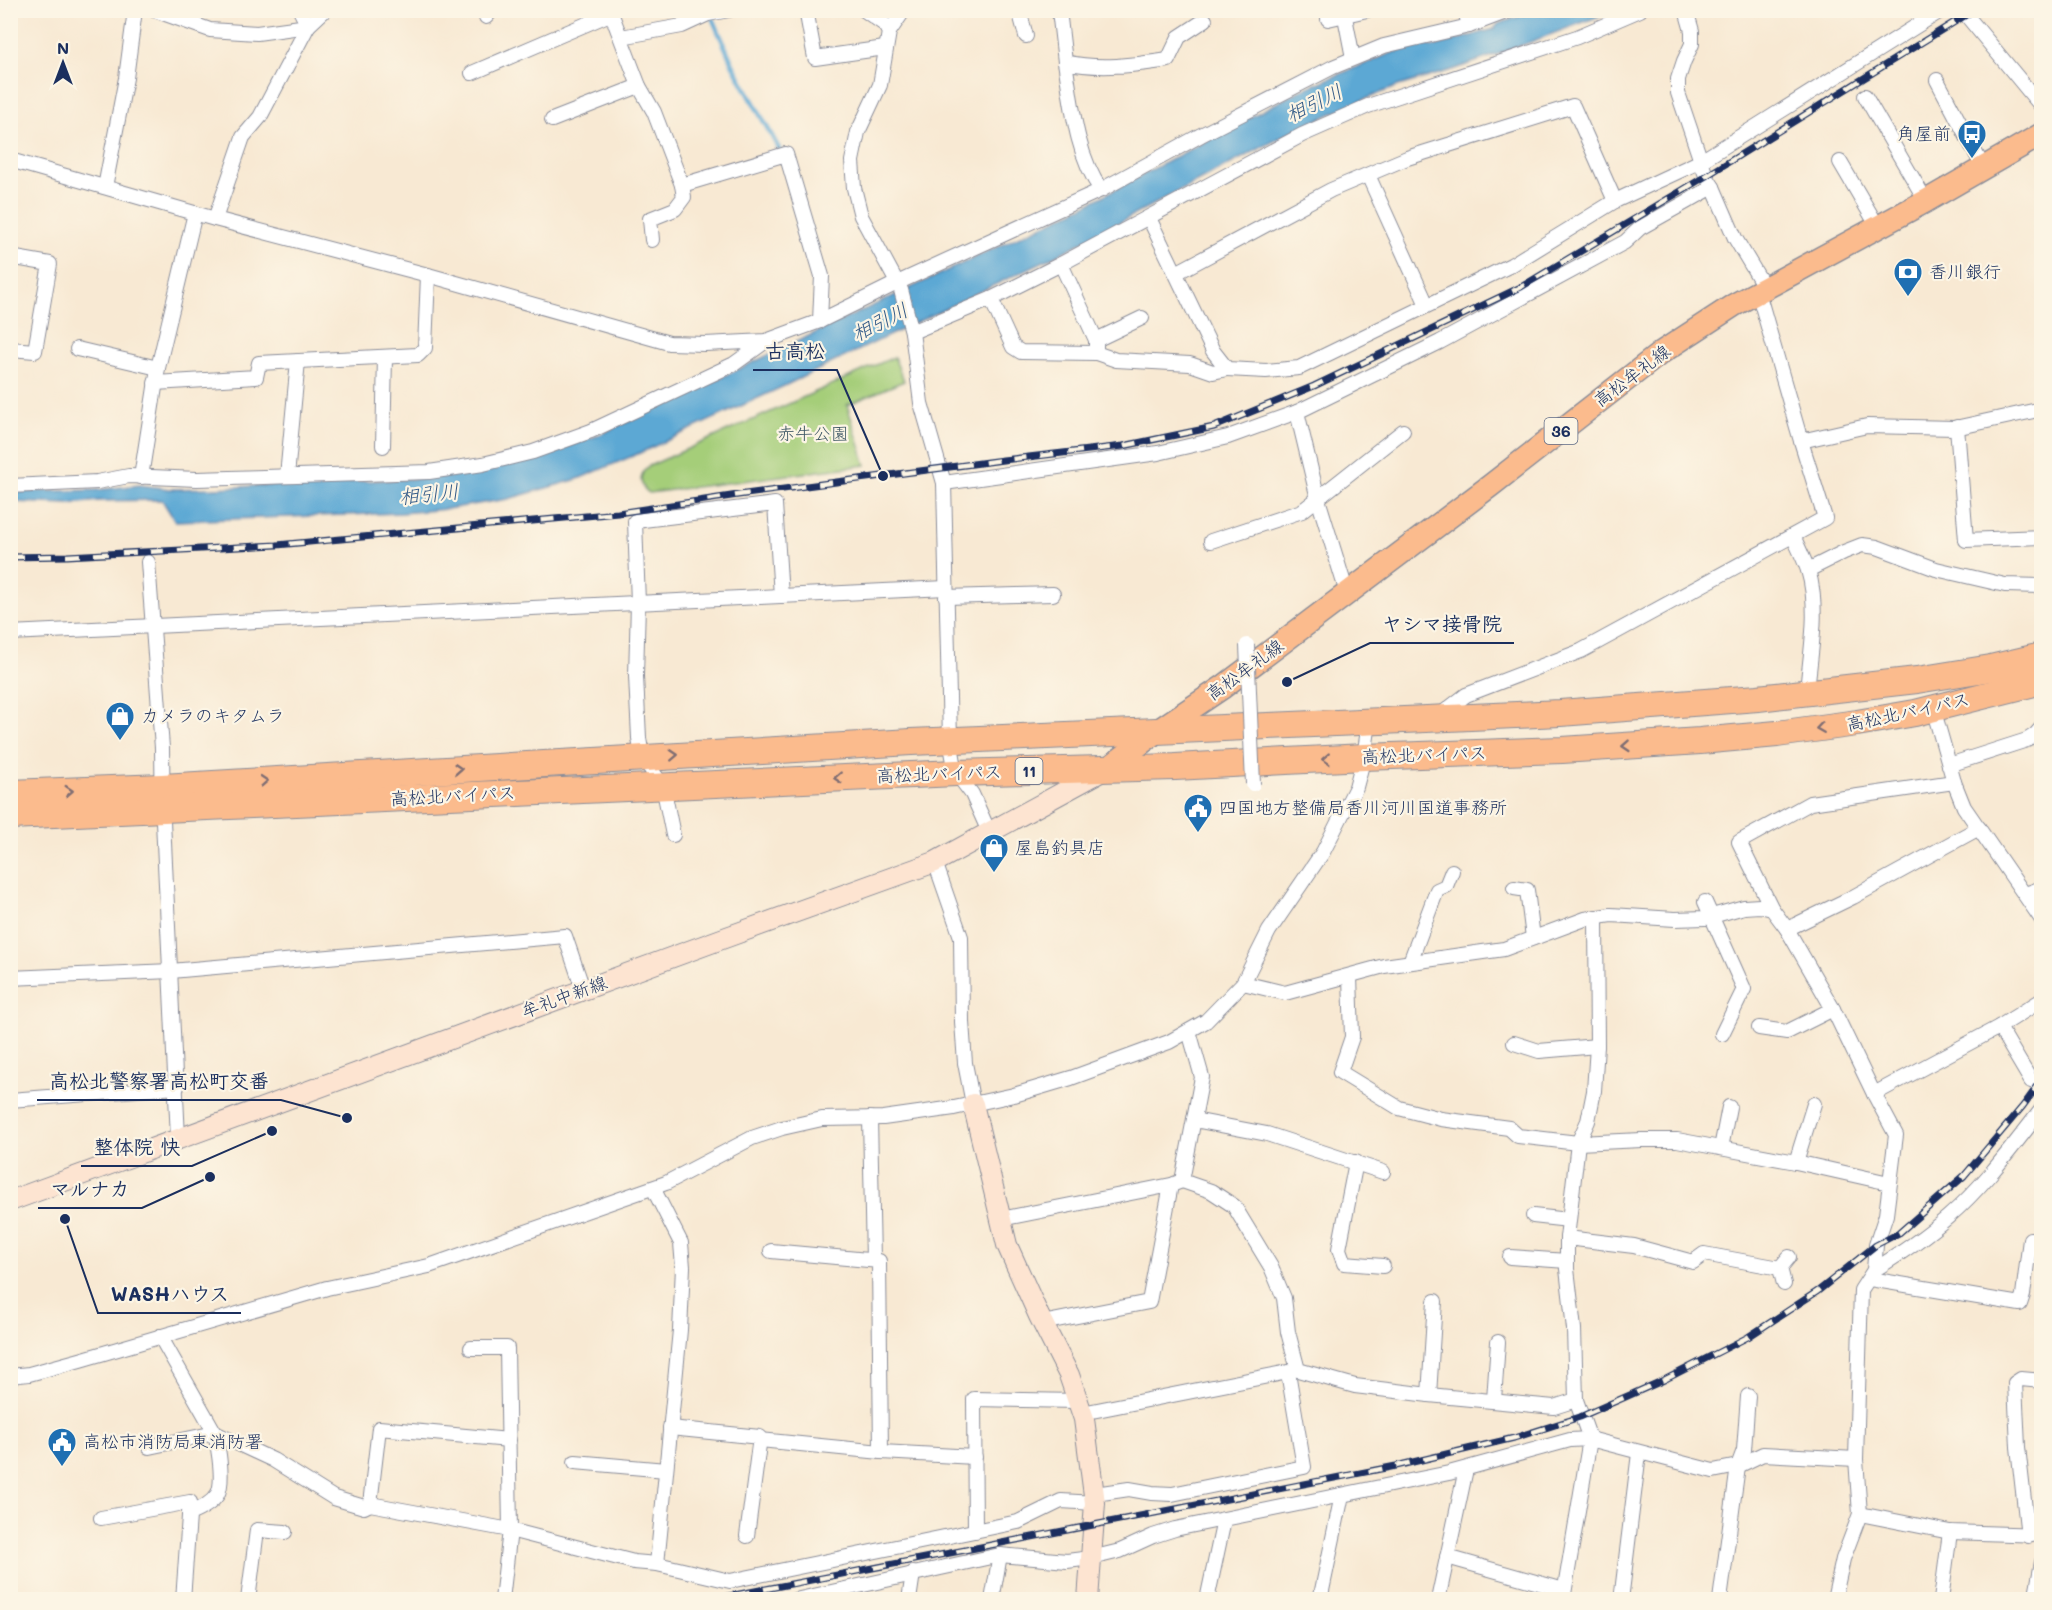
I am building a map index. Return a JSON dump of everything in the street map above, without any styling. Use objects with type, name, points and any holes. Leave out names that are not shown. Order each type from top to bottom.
[{"type":"highway","name":"高松北バイパス","points":[[10,816],[162,798],[642,757],[950,740],[1434,720],[1684,704],[1917,680],[1991,668],[2042,656]]},
{"type":"highway","name":"高松北バイパス","points":[[10,793],[162,798],[663,786],[1562,750],[1777,734],[1857,723],[1933,708],[2042,681]]},
{"type":"main road","name":"高松牟礼線","points":[[1107,769],[1156,732],[1223,687],[1490,486],[1662,352],[1734,305],[1926,201],[2042,134]]},
{"type":"main road","name":"牟礼中新線","points":[[10,1201],[583,989],[935,862],[1107,769]]},
{"type":"main road","points":[[973,1104],[1007,1245],[1042,1323],[1069,1375],[1080,1407],[1091,1462],[1095,1499],[1088,1599]]},
{"type":"street","points":[[105,187],[126,78],[135,10]]},
{"type":"street","points":[[154,10],[210,30],[257,33],[308,26]]},
{"type":"street","points":[[300,10],[308,26]]},
{"type":"street","points":[[215,219],[243,137],[260,117],[308,26],[325,10]]},
{"type":"street","points":[[621,37],[682,26],[708,14],[729,10]]},
{"type":"street","points":[[864,10],[884,24],[889,32]]},
{"type":"street","points":[[904,10],[889,32],[880,85],[858,132],[852,161],[854,188],[861,216],[899,286],[911,328],[921,403],[944,483],[950,740],[956,773],[972,794],[989,832]]},
{"type":"street","points":[[1019,10],[1026,36]]},
{"type":"street","points":[[1328,20],[1367,10]]},
{"type":"street","points":[[1465,10],[1469,26]]},
{"type":"street","points":[[10,486],[97,482],[129,476],[198,479],[429,472],[483,464],[533,452],[591,431],[734,364],[766,341],[820,321],[899,286],[1101,190],[1201,135],[1353,58],[1384,46],[1469,26],[1511,10]]},
{"type":"street","points":[[911,328],[991,299],[1149,218],[1302,135],[1368,106],[1577,37],[1640,10]]},
{"type":"street","points":[[1434,720],[1466,695],[1581,651],[1825,518],[1801,441],[1762,290],[1706,176],[1678,93],[1678,79],[1692,44],[1692,32],[1686,10]]},
{"type":"street","points":[[1061,264],[1096,346],[1116,360],[1190,364],[1213,372],[1227,369],[1266,371],[1299,368],[1511,265],[1615,201],[1701,161],[1942,10]]},
{"type":"street","points":[[1962,10],[2042,107]]},
{"type":"street","points":[[472,73],[610,12],[639,86],[654,112],[682,185],[684,197],[675,209],[650,219],[652,240]]},
{"type":"street","points":[[1062,14],[1065,62],[1074,118],[1090,174],[1101,190]]},
{"type":"street","points":[[807,15],[815,58],[885,48]]},
{"type":"street","points":[[1345,16],[1353,58]]},
{"type":"street","points":[[1065,62],[1077,65],[1133,65],[1168,60],[1179,37],[1205,20]]},
{"type":"street","points":[[1937,80],[1983,167]]},
{"type":"street","points":[[552,120],[639,86]]},
{"type":"street","points":[[1865,96],[1926,201]]},
{"type":"street","points":[[1176,273],[1331,190],[1407,158],[1573,106],[1615,201]]},
{"type":"street","points":[[682,185],[786,154],[822,276],[820,321]]},
{"type":"street","points":[[10,160],[215,219],[428,275],[669,343],[766,341]]},
{"type":"street","points":[[1840,162],[1878,227]]},
{"type":"street","points":[[1368,175],[1427,305]]},
{"type":"street","points":[[944,483],[1158,453],[1228,437],[1297,412],[1440,342],[1625,242],[1640,228],[1713,187]]},
{"type":"street","points":[[141,477],[158,368],[195,213]]},
{"type":"street","points":[[1149,218],[1213,351],[1227,369]]},
{"type":"street","points":[[10,257],[50,264],[35,351],[10,349]]},
{"type":"street","points":[[155,383],[255,377],[259,363],[418,356],[425,348],[428,275]]},
{"type":"street","points":[[991,299],[1013,347],[1021,352],[1096,346],[1142,318]]},
{"type":"street","points":[[77,349],[158,368]]},
{"type":"street","points":[[383,446],[385,357]]},
{"type":"street","points":[[287,476],[298,361]]},
{"type":"street","points":[[1801,441],[1867,426],[1957,428],[2042,409]]},
{"type":"street","points":[[1297,412],[1318,499],[1347,593]]},
{"type":"street","points":[[1957,428],[1966,540],[2042,537]]},
{"type":"street","points":[[1211,541],[1302,512],[1403,431]]},
{"type":"street","points":[[673,835],[663,786],[642,757],[639,738],[636,676],[638,603],[635,521],[775,504],[781,596]]},
{"type":"street","points":[[1793,536],[1808,570],[1812,587],[1813,620],[1807,692]]},
{"type":"street","points":[[1808,570],[1862,545],[1936,569],[1994,583],[2042,586]]},
{"type":"street","points":[[148,562],[162,748],[162,798],[178,1138]]},
{"type":"street","points":[[10,633],[781,596],[946,592],[1053,594]]},
{"type":"street","points":[[1247,645],[1253,784]]},
{"type":"street","points":[[1933,708],[1953,782],[1964,807],[2042,920]]},
{"type":"street","points":[[10,1376],[29,1374],[327,1288],[429,1266],[666,1183],[752,1138],[782,1128],[822,1119],[895,1117],[1014,1095],[1071,1078],[1169,1042],[1206,1021],[1243,983],[1269,931],[1323,852],[1356,787],[1364,757],[1369,723]]},
{"type":"street","points":[[1949,765],[2027,740],[2042,727]]},
{"type":"street","points":[[1872,1274],[1876,1245],[1886,1215],[1896,1135],[1833,1009],[1787,929],[1772,909],[1739,842],[1810,803],[1953,782]]},
{"type":"street","points":[[1787,929],[1854,897],[1980,828]]},
{"type":"street","points":[[935,862],[961,937],[962,1022],[965,1063],[973,1104]]},
{"type":"street","points":[[1410,962],[1432,900],[1437,890],[1446,886],[1452,871]]},
{"type":"street","points":[[1514,888],[1527,890],[1533,938]]},
{"type":"street","points":[[2025,894],[2042,888]]},
{"type":"street","points":[[1705,902],[1744,989],[1722,1034]]},
{"type":"street","points":[[1243,983],[1285,993],[1384,966],[1504,949],[1596,917],[1611,915],[1675,919],[1705,918],[1744,907],[1760,906],[1772,909]]},
{"type":"street","points":[[1447,1557],[1563,1595],[1590,1439],[1575,1400],[1574,1329],[1567,1238],[1578,1143],[1588,1121],[1594,1091],[1597,1046],[1596,917]]},
{"type":"street","points":[[10,978],[171,971],[565,936],[583,989]]},
{"type":"street","points":[[1350,976],[1352,1037],[1340,1072],[1399,1108],[1441,1119],[1509,1128],[1518,1136],[1578,1143],[1677,1140],[1796,1162],[1889,1183]]},
{"type":"street","points":[[1874,1094],[1999,1027],[2042,1000]]},
{"type":"street","points":[[1759,1028],[1787,1032],[1833,1009]]},
{"type":"street","points":[[1999,1027],[2031,1081]]},
{"type":"street","points":[[1042,1323],[1149,1302],[1194,1120],[1202,1077],[1189,1031]]},
{"type":"street","points":[[1514,1043],[1539,1051],[1597,1046]]},
{"type":"street","points":[[10,1100],[177,1087]]},
{"type":"street","points":[[1796,1162],[1814,1104]]},
{"type":"street","points":[[1721,1148],[1729,1107]]},
{"type":"street","points":[[1834,1599],[1843,1559],[1860,1514],[1856,1459],[1861,1290],[1872,1274],[1949,1216],[1993,1171],[2042,1109]]},
{"type":"street","points":[[870,1118],[873,1260]]},
{"type":"street","points":[[1194,1120],[1267,1134],[1383,1172]]},
{"type":"street","points":[[1356,1162],[1339,1249],[1344,1263],[1383,1266]]},
{"type":"street","points":[[149,1447],[215,1433],[273,1460],[334,1498],[364,1507],[370,1504],[510,1530],[634,1562],[657,1564],[730,1581],[1018,1522],[1061,1501],[1095,1499],[1129,1489],[1172,1494],[1304,1467],[1284,1298],[1271,1267],[1234,1206],[1211,1191],[1177,1183],[1001,1219]]},
{"type":"street","points":[[653,1188],[681,1243],[680,1330],[657,1564]]},
{"type":"street","points":[[1533,1216],[1569,1220]]},
{"type":"street","points":[[1567,1238],[1634,1246],[1693,1262],[1704,1254],[1785,1262],[1784,1284]]},
{"type":"street","points":[[1872,1274],[2020,1304],[2030,1239],[2042,1241]]},
{"type":"street","points":[[771,1251],[879,1261],[881,1452]]},
{"type":"street","points":[[1510,1257],[1567,1261]]},
{"type":"street","points":[[1429,1395],[1435,1301]]},
{"type":"street","points":[[160,1336],[215,1433],[221,1476],[220,1487],[217,1495],[201,1509],[189,1514]]},
{"type":"street","points":[[1494,1400],[1498,1342]]},
{"type":"street","points":[[471,1348],[507,1348],[510,1530],[502,1599]]},
{"type":"street","points":[[975,1531],[974,1399],[1080,1407],[1293,1371],[1355,1386],[1429,1395],[1554,1407],[1575,1400]]},
{"type":"street","points":[[1860,1514],[1950,1532],[2035,1535],[2018,1447],[2015,1383],[2021,1379],[2042,1381]]},
{"type":"street","points":[[1720,1599],[1738,1466],[1744,1450],[1748,1396]]},
{"type":"street","points":[[370,1504],[379,1428],[509,1440]]},
{"type":"street","points":[[670,1428],[881,1452],[975,1457]]},
{"type":"street","points":[[795,1599],[1000,1555],[1067,1561],[1091,1558],[1120,1551],[1175,1529],[1466,1469],[1570,1440],[1590,1439],[1713,1471],[1738,1466],[1763,1454],[1856,1459]]},
{"type":"street","points":[[747,1536],[760,1440]]},
{"type":"street","points":[[1621,1599],[1639,1453]]},
{"type":"street","points":[[576,1462],[666,1470]]},
{"type":"street","points":[[1438,1599],[1466,1469]]},
{"type":"street","points":[[1320,1599],[1342,1495]]},
{"type":"street","points":[[101,1518],[190,1502],[183,1599]]},
{"type":"street","points":[[1207,1599],[1224,1520]]},
{"type":"street","points":[[248,1599],[257,1530],[285,1532]]},
{"type":"street","points":[[1941,1599],[1950,1532]]},
{"type":"street","points":[[992,1599],[1000,1555]]},
{"type":"street","points":[[2035,1599],[2042,1562]]},
{"type":"street","points":[[909,1599],[913,1573]]},
{"type":"green space","name":"赤牛公園","points":[[894,357],[904,381],[847,405],[866,465],[649,493],[643,487],[641,477],[647,467]]},
{"type":"water","name":"相引川","points":[[1535,11],[1613,11],[1501,53],[1398,86],[1297,129],[1069,249],[784,386],[578,479],[508,499],[447,509],[401,513],[175,521],[162,500],[69,504],[11,502],[11,492],[97,490],[140,485],[170,489],[213,488],[429,478],[507,465],[597,436],[1088,204],[1301,90],[1394,52],[1425,43],[1432,47],[1494,29],[1498,24]]},
{"type":"waterway","points":[[713,19],[733,65],[779,149]]},
{"type":"railway","points":[[10,557],[277,545],[618,513],[738,495],[1123,446],[1214,427],[1314,386],[1521,287],[1706,176],[1974,10]]},
{"type":"railway","points":[[709,1600],[1396,1466],[1514,1438],[1580,1417],[1664,1380],[1748,1337],[1818,1291],[1876,1245],[1899,1233],[1964,1176],[2042,1080]]},
{"type":"place","name":"角屋前","points":[[1972,160]]},
{"type":"place","name":"香川銀行","points":[[1908,298]]},
{"type":"place","name":"古高松","points":[[883,476]]},
{"type":"place","name":"ヤシマ接骨院","points":[[1287,682]]},
{"type":"place","name":"カメラのキタムラ","points":[[120,742]]},
{"type":"place","name":"四国地方整備局香川河川国道事務所","points":[[1198,834]]},
{"type":"place","name":"屋島釣具店","points":[[994,874]]},
{"type":"place","name":"高松北警察署高松町交番","points":[[347,1118]]},
{"type":"place","name":"整体院 快","points":[[272,1131]]},
{"type":"place","name":"マルナカ","points":[[210,1177]]},
{"type":"place","name":"WASHハウス","points":[[65,1219]]},
{"type":"place","name":"高松市消防局東消防署","points":[[62,1468]]}]
